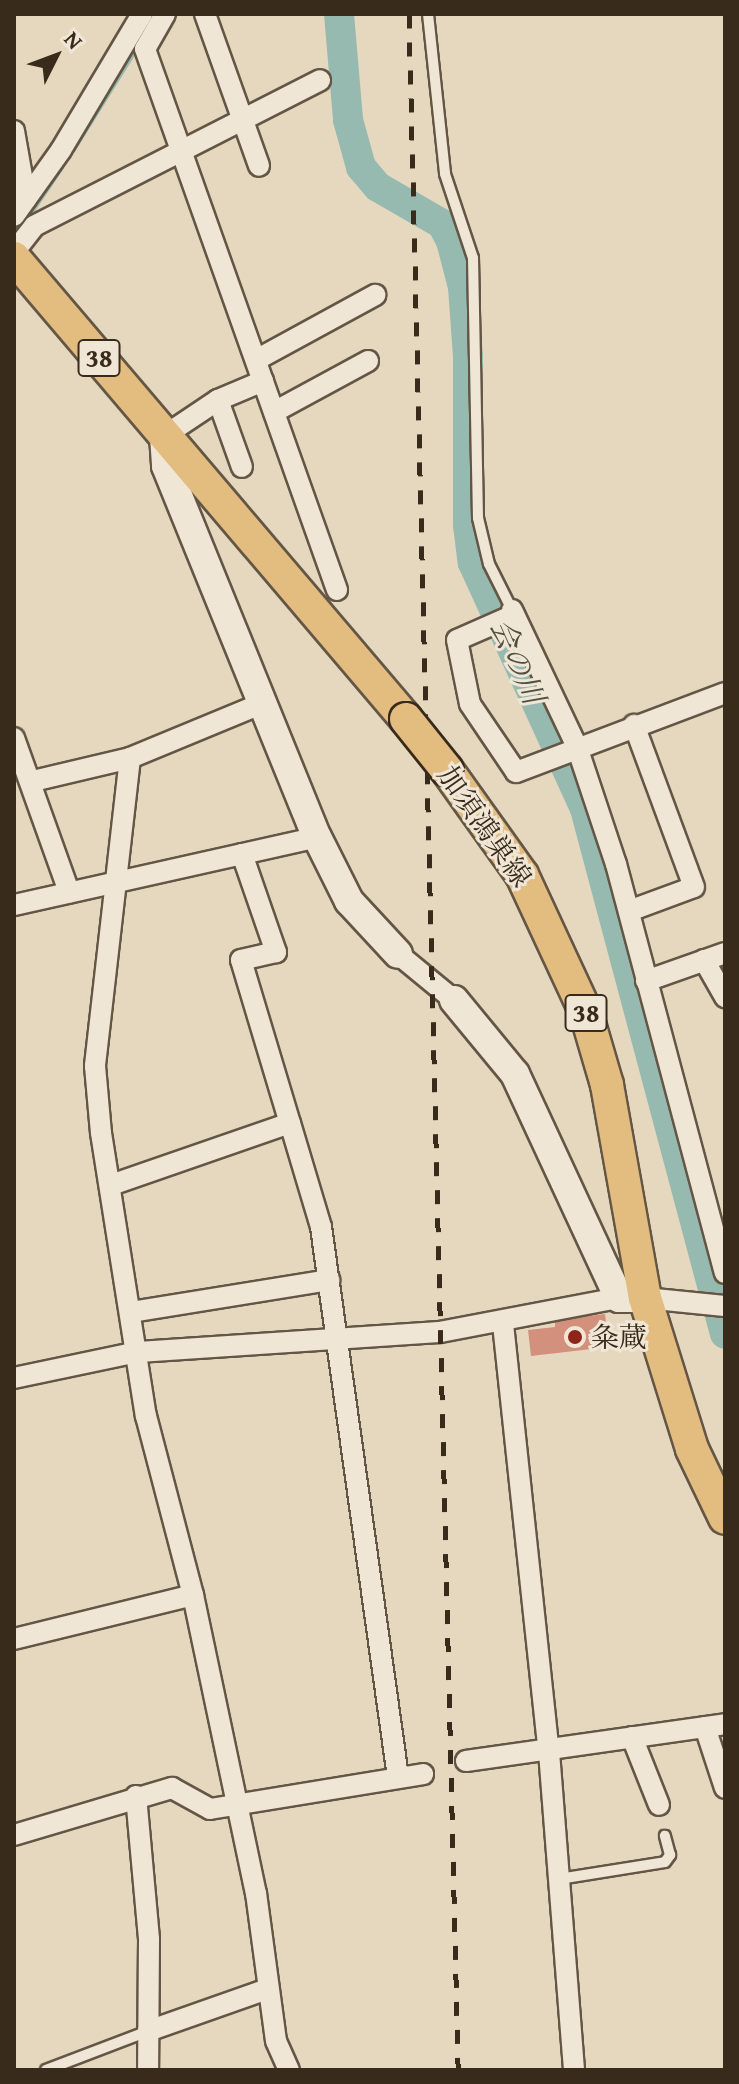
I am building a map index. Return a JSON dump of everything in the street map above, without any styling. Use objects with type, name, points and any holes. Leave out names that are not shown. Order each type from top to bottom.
[{"type":"main road","name":"加須鴻巣線","points":[[18,230],[164,436],[406,719],[447,770],[522,875],[586,1013],[607,1085],[632,1298],[692,1449],[725,1518]]},
{"type":"street","points":[[18,230],[142,14]]},
{"type":"street","points":[[165,14],[145,49],[337,590]]},
{"type":"street","points":[[205,14],[259,166]]},
{"type":"street","points":[[18,230],[34,226],[320,80]]},
{"type":"street","points":[[14,131],[18,230]]},
{"type":"street","points":[[256,360],[375,295]]},
{"type":"street","points":[[274,412],[368,361]]},
{"type":"street","points":[[263,381],[218,400],[164,436],[166,466],[317,837],[349,901],[398,954],[454,1000],[515,1074],[632,1298]]},
{"type":"street","points":[[218,400],[242,467]]},
{"type":"street","points":[[723,700],[634,725],[567,751],[516,772],[470,704],[457,640],[512,614],[567,751],[629,911],[720,1238],[725,1273]]},
{"type":"street","points":[[33,781],[130,758],[263,703]]},
{"type":"street","points":[[629,911],[694,887],[634,725]]},
{"type":"street","points":[[14,738],[33,781],[69,892]]},
{"type":"street","points":[[130,758],[95,1066],[146,1416],[193,1595],[256,1893],[276,2041],[289,2070]]},
{"type":"street","points":[[14,905],[317,837]]},
{"type":"street","points":[[242,854],[276,952],[241,960],[321,1227],[339,1339],[372,1617],[398,1777]]},
{"type":"street","points":[[646,981],[725,953]]},
{"type":"street","points":[[704,960],[725,997]]},
{"type":"street","points":[[111,1185],[290,1123]]},
{"type":"street","points":[[131,1312],[329,1280]]},
{"type":"street","points":[[14,1378],[137,1352],[339,1339],[503,1324],[632,1298],[725,1306]]},
{"type":"street","points":[[503,1324],[549,1752],[574,2070]]},
{"type":"street","points":[[14,1639],[193,1595]]},
{"type":"street","points":[[466,1761],[549,1752],[715,1726],[725,1788]]},
{"type":"street","points":[[632,1737],[659,1805]]},
{"type":"street","points":[[14,1835],[136,1796],[172,1788],[210,1809],[423,1774]]},
{"type":"street","points":[[136,1796],[149,1939],[148,2070]]},
{"type":"street","points":[[148,2031],[267,1989]]},
{"type":"lane","points":[[428,14],[445,174],[473,258],[478,518],[489,564],[512,614]]},
{"type":"lane","points":[[559,1879],[665,1862],[670,1855],[665,1836]]},
{"type":"lane","points":[[46,2070],[148,2031]]},
{"type":"building","points":[[605,1314],[609,1347],[531,1356],[528,1330],[555,1327],[555,1320]]},
{"type":"waterway","points":[[143,33],[153,14]]},
{"type":"waterway","name":"会の川","points":[[339,14],[348,120],[361,167],[378,187],[442,224],[451,241],[463,287],[468,356],[468,525],[473,563],[585,809],[725,1334]]},
{"type":"waterway","points":[[73,149],[137,46]]},
{"type":"waterway","points":[[32,210],[61,167]]},
{"type":"railway","points":[[409,14],[458,2070]]},
{"type":"place","name":"粂蔵","points":[[575,1337]]}]
